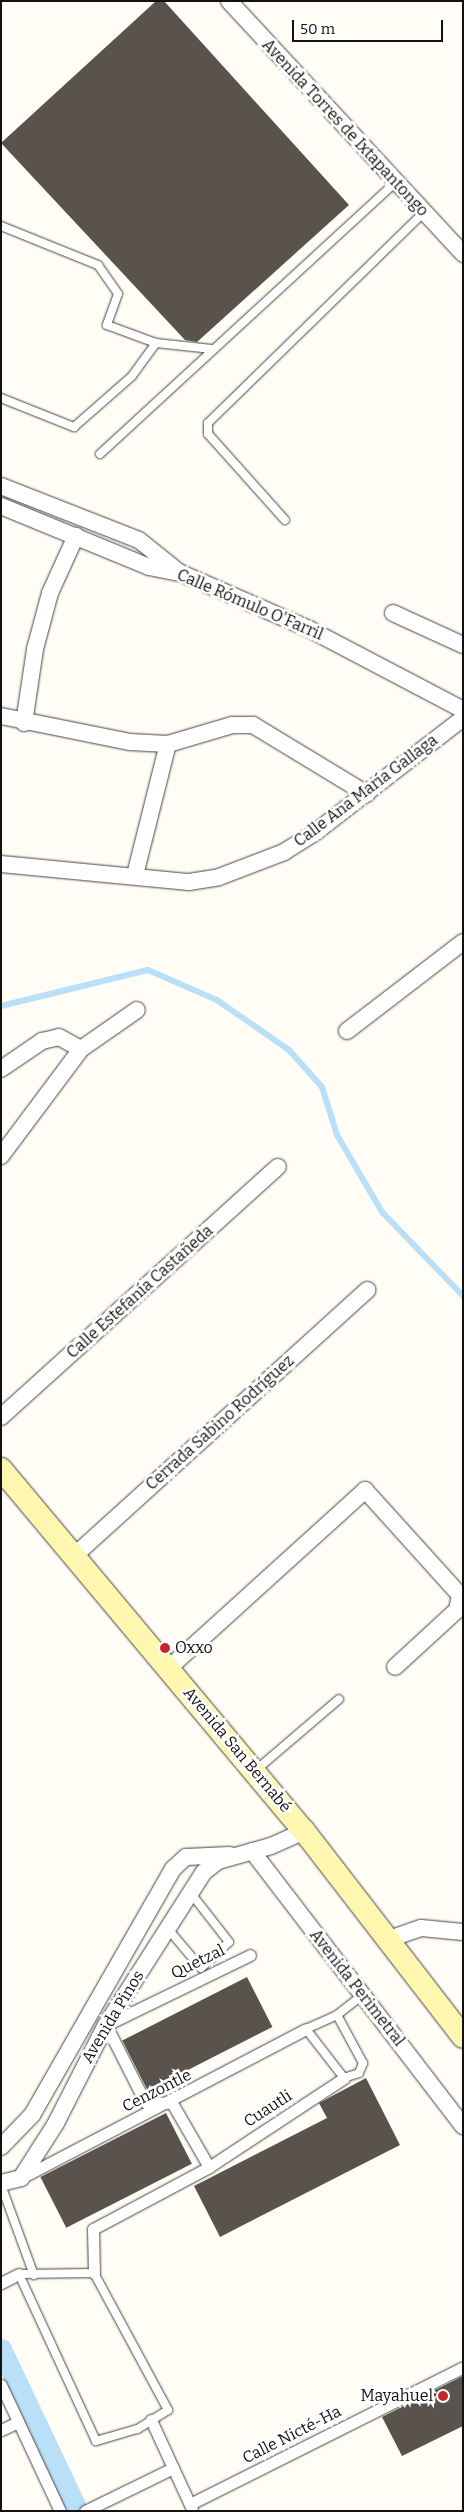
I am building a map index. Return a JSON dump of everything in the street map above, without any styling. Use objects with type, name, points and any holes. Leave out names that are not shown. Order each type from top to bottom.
[{"type":"main road","name":"Avenida San Bernabé","points":[[3,1477],[74,1556],[304,1831],[389,1939],[463,2038]]},
{"type":"street","name":"Avenida Torres de Ixtapantongo","points":[[229,1],[463,254]]},
{"type":"street","points":[[1,486],[139,540],[181,574]]},
{"type":"street","name":"Calle Rómulo O'Farril","points":[[1,506],[149,567],[181,574],[309,629],[463,710]]},
{"type":"street","points":[[24,723],[35,649],[48,602],[76,536]]},
{"type":"street","points":[[393,613],[463,645]]},
{"type":"street","points":[[1,716],[24,723],[168,744],[232,725],[252,725],[367,794]]},
{"type":"street","name":"Calle Ana María Gallaga","points":[[1,864],[135,875],[190,882],[226,875],[284,852],[367,794],[463,718]]},
{"type":"street","points":[[135,875],[168,744]]},
{"type":"street","points":[[347,1031],[463,942]]},
{"type":"street","points":[[1,1156],[81,1049],[137,1010]]},
{"type":"street","points":[[1,1069],[42,1041],[59,1037],[81,1049]]},
{"type":"street","name":"Calle Estefanía Castañeda","points":[[1,1417],[278,1167]]},
{"type":"street","name":"Cerrada Sabino Rodríguez","points":[[74,1556],[367,1290]]},
{"type":"street","points":[[169,1668],[365,1490],[460,1595],[457,1610],[395,1667]]},
{"type":"street","name":"Avenida Pinos","points":[[1,2147],[32,2115],[173,1869],[186,1857],[203,1853],[233,1855],[252,1852],[304,1831]]},
{"type":"street","name":"Avenida Perimetral","points":[[252,1852],[463,2126]]},
{"type":"street","name":"Avenida Pinos","points":[[21,2178],[56,2123],[106,2026],[190,1892],[211,1866],[233,1855]]},
{"type":"street","points":[[389,1939],[422,1928],[463,1932]]},
{"type":"street","name":"Quetzal","points":[[106,2026],[250,1955]]},
{"type":"street","points":[[106,2026],[145,2102],[172,2103],[208,2167]]},
{"type":"street","name":"Cenzontle","points":[[21,2178],[172,2103],[306,2029]]},
{"type":"street","name":"Cuautli","points":[[94,2273],[93,2230],[208,2167],[344,2078]]},
{"type":"street","points":[[1,2184],[21,2178]]},
{"type":"street","points":[[1,2283],[19,2274]]},
{"type":"street","name":"Calle Nicté-Ha","points":[[192,2507],[463,2367]]},
{"type":"street","points":[[1,2385],[60,2511]]},
{"type":"street","points":[[150,2420],[192,2507]]},
{"type":"street","points":[[1,2430],[18,2422]]},
{"type":"street","points":[[85,2511],[173,2468]]},
{"type":"lane","points":[[100,454],[395,182]]},
{"type":"lane","points":[[285,520],[208,434],[208,423],[424,212]]},
{"type":"lane","points":[[1,226],[98,265],[118,294],[107,325],[156,343],[212,349]]},
{"type":"lane","points":[[1,398],[74,427],[132,376],[156,343]]},
{"type":"lane","points":[[254,1771],[339,1699]]},
{"type":"lane","points":[[168,1928],[201,1968],[229,1942],[190,1892]]},
{"type":"lane","points":[[337,2015],[363,2063],[359,2073],[344,2078],[306,2029],[337,2015],[363,1996]]},
{"type":"lane","points":[[1,2184],[34,2275]]},
{"type":"lane","points":[[94,2273],[168,2410],[150,2420],[96,2441],[19,2274],[34,2275],[94,2273]]},
{"type":"building","points":[[156,1],[164,1],[349,205],[197,342],[185,340],[1,143]]},
{"type":"building","points":[[247,1977],[272,2027],[148,2090],[122,2041]]},
{"type":"building","points":[[366,2078],[400,2145],[220,2237],[194,2186],[327,2118],[319,2103]]},
{"type":"building","points":[[166,2113],[192,2164],[66,2228],[40,2177]]},
{"type":"building","name":"Mayahuel","points":[[463,2376],[463,2426],[402,2456],[382,2417]]},
{"type":"waterway","points":[[1,1006],[148,970],[217,1000],[289,1050],[322,1087],[337,1135],[382,1212],[463,1296]]},
{"type":"waterway","points":[[1,2349],[78,2511]]},
{"type":"place","name":"Oxxo","points":[[165,1648]]},
{"type":"place","name":"Mayahuel","points":[[443,2396]]}]
